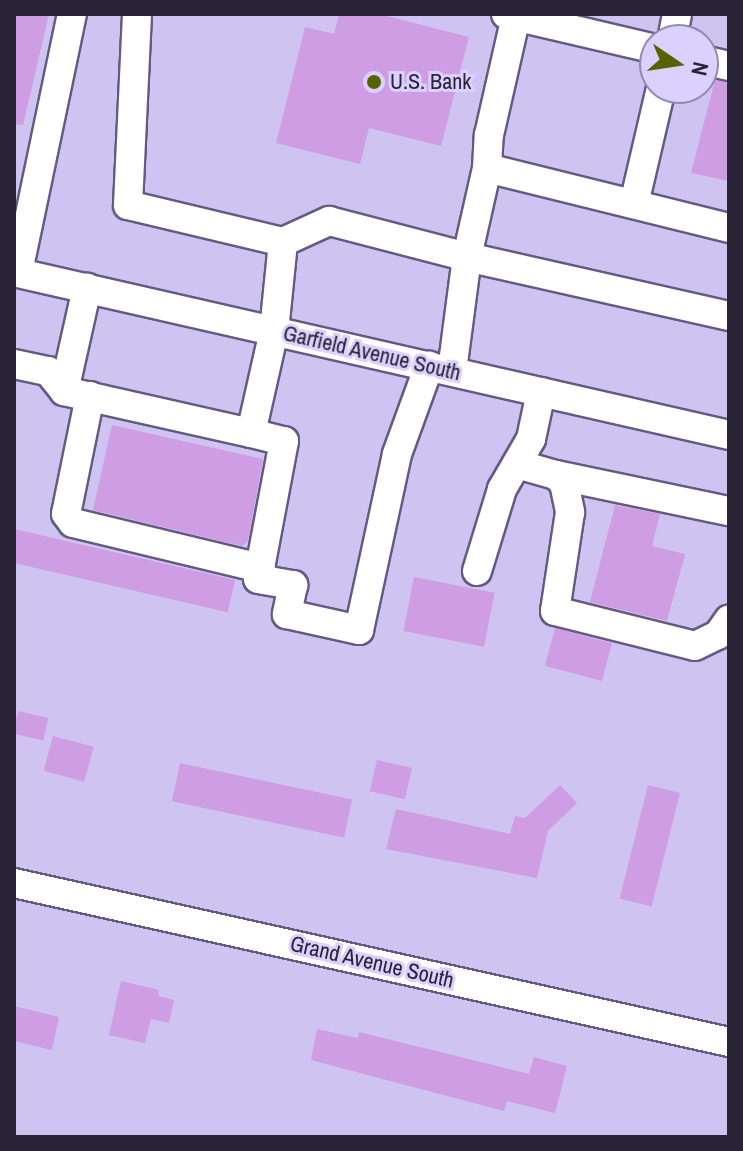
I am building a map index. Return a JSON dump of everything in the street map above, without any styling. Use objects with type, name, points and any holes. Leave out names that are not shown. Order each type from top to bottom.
[{"type":"street","points":[[16,272],[24,195],[72,14]]},
{"type":"street","points":[[137,14],[128,205],[283,242],[329,221],[467,257],[729,316]]},
{"type":"street","points":[[14,364],[48,371],[77,394],[284,441],[258,579],[293,585],[287,614],[359,630],[397,454],[441,369],[487,168],[489,135],[511,15],[639,45]]},
{"type":"street","points":[[634,204],[657,104]]},
{"type":"street","points":[[487,168],[729,228]]},
{"type":"street","points":[[251,433],[274,331],[283,242]]},
{"type":"street","name":"Garfield Avenue South","points":[[16,272],[729,435]]},
{"type":"street","points":[[87,288],[66,514],[73,523],[261,568]]},
{"type":"street","points":[[477,571],[502,489],[531,439],[541,392]]},
{"type":"street","points":[[517,464],[729,511]]},
{"type":"street","points":[[556,475],[564,483],[570,512],[555,611],[695,646],[718,635],[729,619]]},
{"type":"street","name":"Grand Avenue South","points":[[14,883],[729,1042]]},
{"type":"building","points":[[14,14],[49,14],[23,125],[14,124]]},
{"type":"building","name":"U.S. Bank","points":[[339,14],[379,14],[469,37],[441,146],[369,128],[360,164],[276,143],[305,27],[334,34]]},
{"type":"building","points":[[719,81],[729,83],[729,181],[691,173],[709,104],[719,104]]},
{"type":"building","points":[[112,425],[263,459],[248,541],[242,546],[93,510]]},
{"type":"building","points":[[615,505],[660,514],[652,546],[685,554],[667,621],[590,602]]},
{"type":"building","points":[[14,529],[235,580],[228,612],[14,563]]},
{"type":"building","points":[[414,577],[494,593],[484,647],[404,631]]},
{"type":"building","points":[[555,628],[612,643],[602,681],[545,666]]},
{"type":"building","points":[[18,711],[48,718],[43,740],[14,734]]},
{"type":"building","points":[[53,736],[94,747],[84,782],[44,771]]},
{"type":"building","points":[[377,760],[412,768],[405,799],[370,791]]},
{"type":"building","points":[[180,763],[352,800],[344,838],[172,801]]},
{"type":"building","points":[[560,785],[577,803],[548,831],[537,878],[386,849],[396,809],[510,834],[515,816],[525,818]]},
{"type":"building","points":[[648,785],[680,793],[652,907],[620,899]]},
{"type":"building","points":[[121,981],[159,990],[158,996],[174,1000],[169,1023],[151,1019],[145,1043],[109,1035]]},
{"type":"building","points":[[14,1006],[59,1017],[52,1050],[14,1041]]},
{"type":"building","points":[[317,1029],[358,1038],[359,1032],[529,1074],[534,1057],[567,1066],[555,1113],[507,1101],[504,1111],[311,1060]]},
{"type":"place","name":"U.S. Bank","points":[[374,82]]}]
